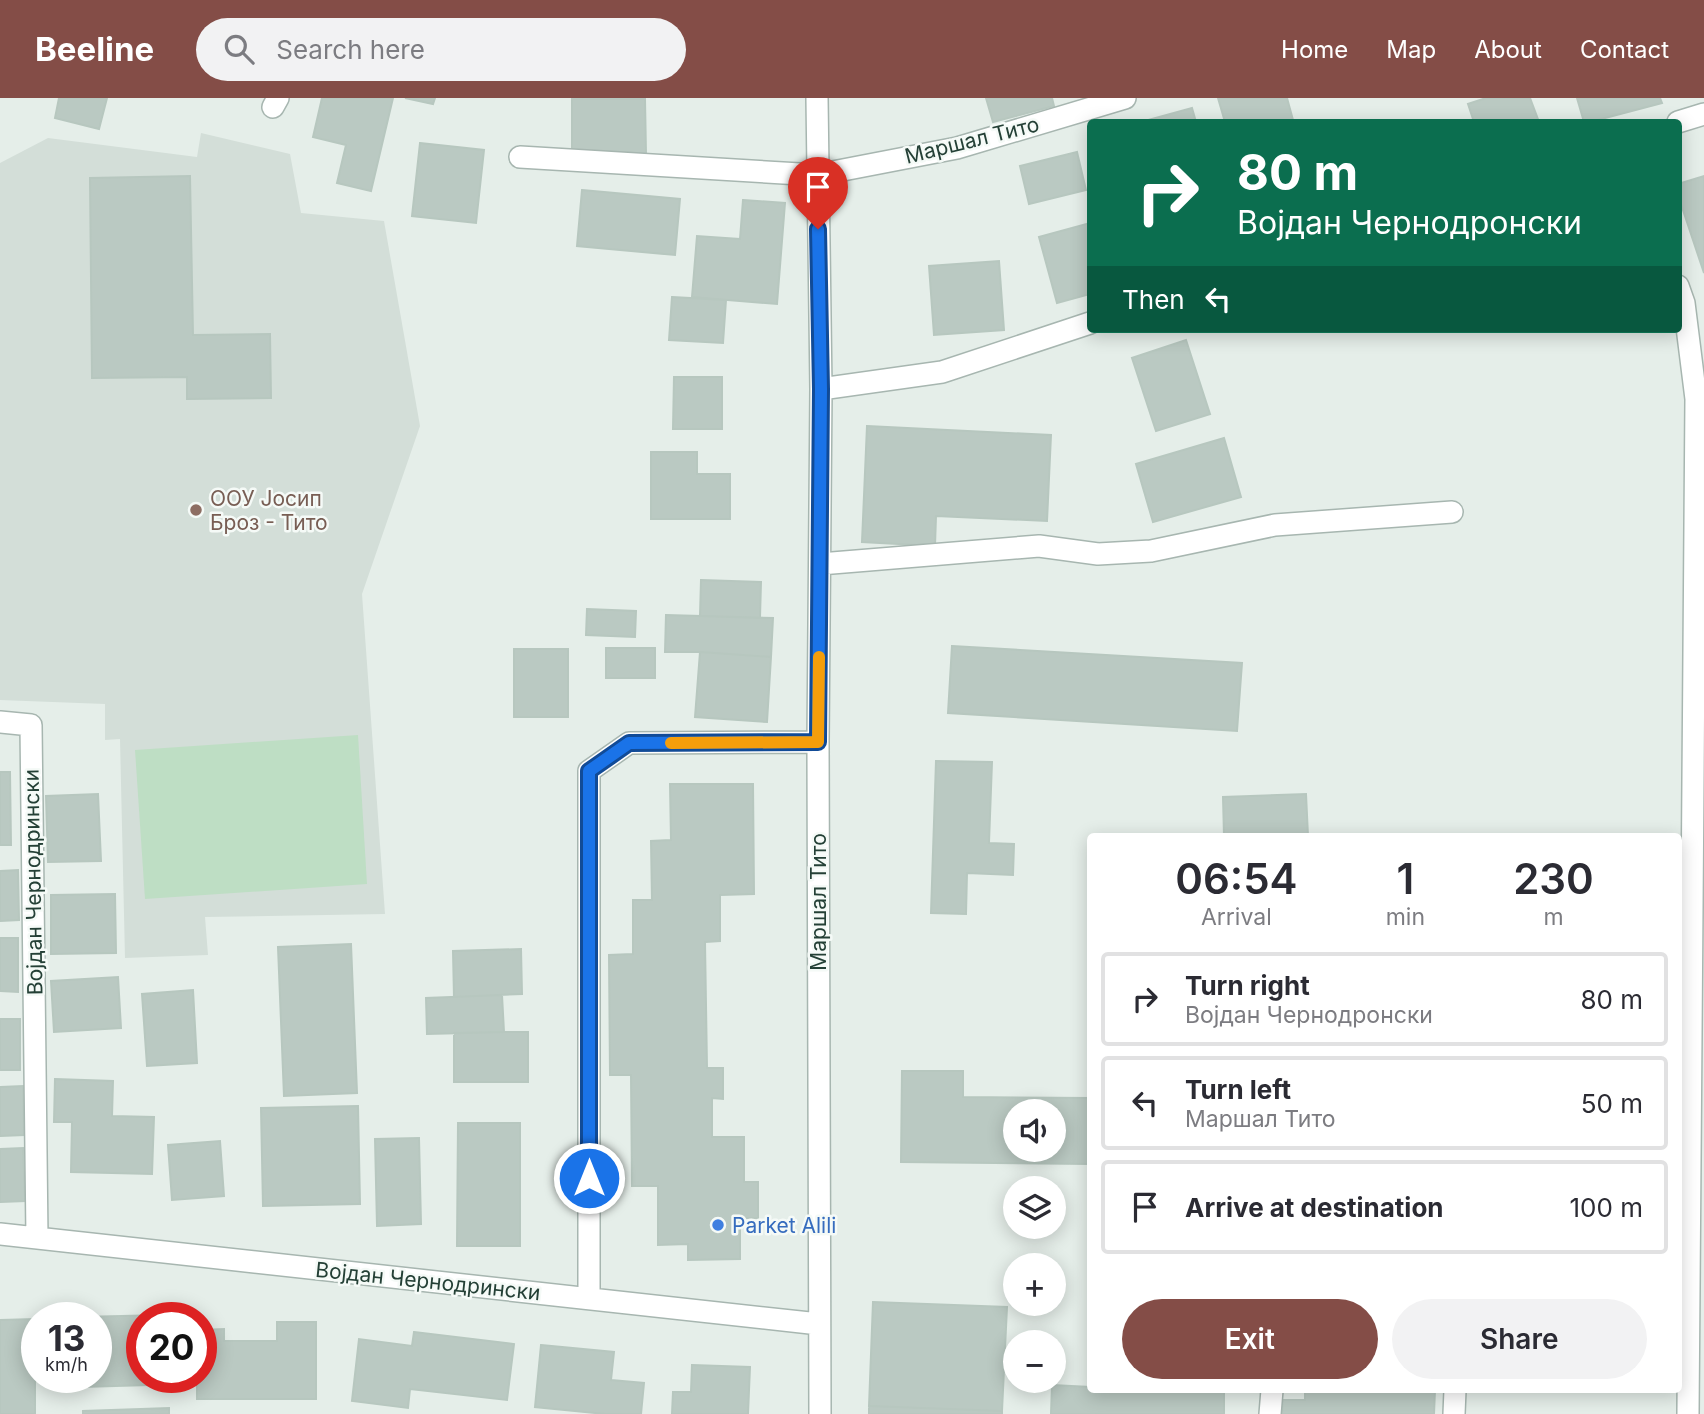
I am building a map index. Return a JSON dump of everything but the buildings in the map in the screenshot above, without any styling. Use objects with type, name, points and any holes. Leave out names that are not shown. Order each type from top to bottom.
[{"type":"street","name":"Маршал Тито","points":[[817,98],[821,389],[818,742],[820,1414]]},
{"type":"street","name":"Маршал Тито","points":[[520,157],[817,175],[957,148],[1125,98]]},
{"type":"street","points":[[1682,121],[1704,114]]},
{"type":"street","points":[[1688,1414],[1698,934],[1696,399],[1689,296]]},
{"type":"street","points":[[821,389],[942,372],[1087,324]]},
{"type":"street","points":[[820,564],[1039,546],[1098,554],[1151,551],[1275,525],[1452,512]]},
{"type":"street","name":"Војдан Чернодрински","points":[[0,722],[31,724],[37,1238]]},
{"type":"street","points":[[589,1298],[589,771],[629,743],[818,742]]},
{"type":"street","name":"Војдан Чернодрински","points":[[0,1234],[819,1324]]},
{"type":"street","points":[[1270,1414],[1272,1393]]},
{"type":"street","points":[[1454,1414],[1455,1393]]},
{"type":"shaded area","name":"ООУ Јосип Броз - Тито","points":[[201,133],[290,154],[301,213],[384,221],[420,426],[362,594],[385,914],[205,917],[208,955],[125,958],[120,739],[105,740],[105,704],[0,700],[0,163],[48,138],[197,157]]},
{"type":"green space","points":[[358,735],[367,884],[145,899],[135,750]]},
{"type":"slow traffic","points":[[671,743],[818,742],[819,657]]},
{"type":"place","name":"ООУ Јосип Броз - Тито","points":[[196,510]]},
{"type":"place","name":"Parket Alili","points":[[718,1225]]},
{"type":"route","points":[[589,1178],[589,771],[629,743],[818,742],[821,389],[818,229]]}]
